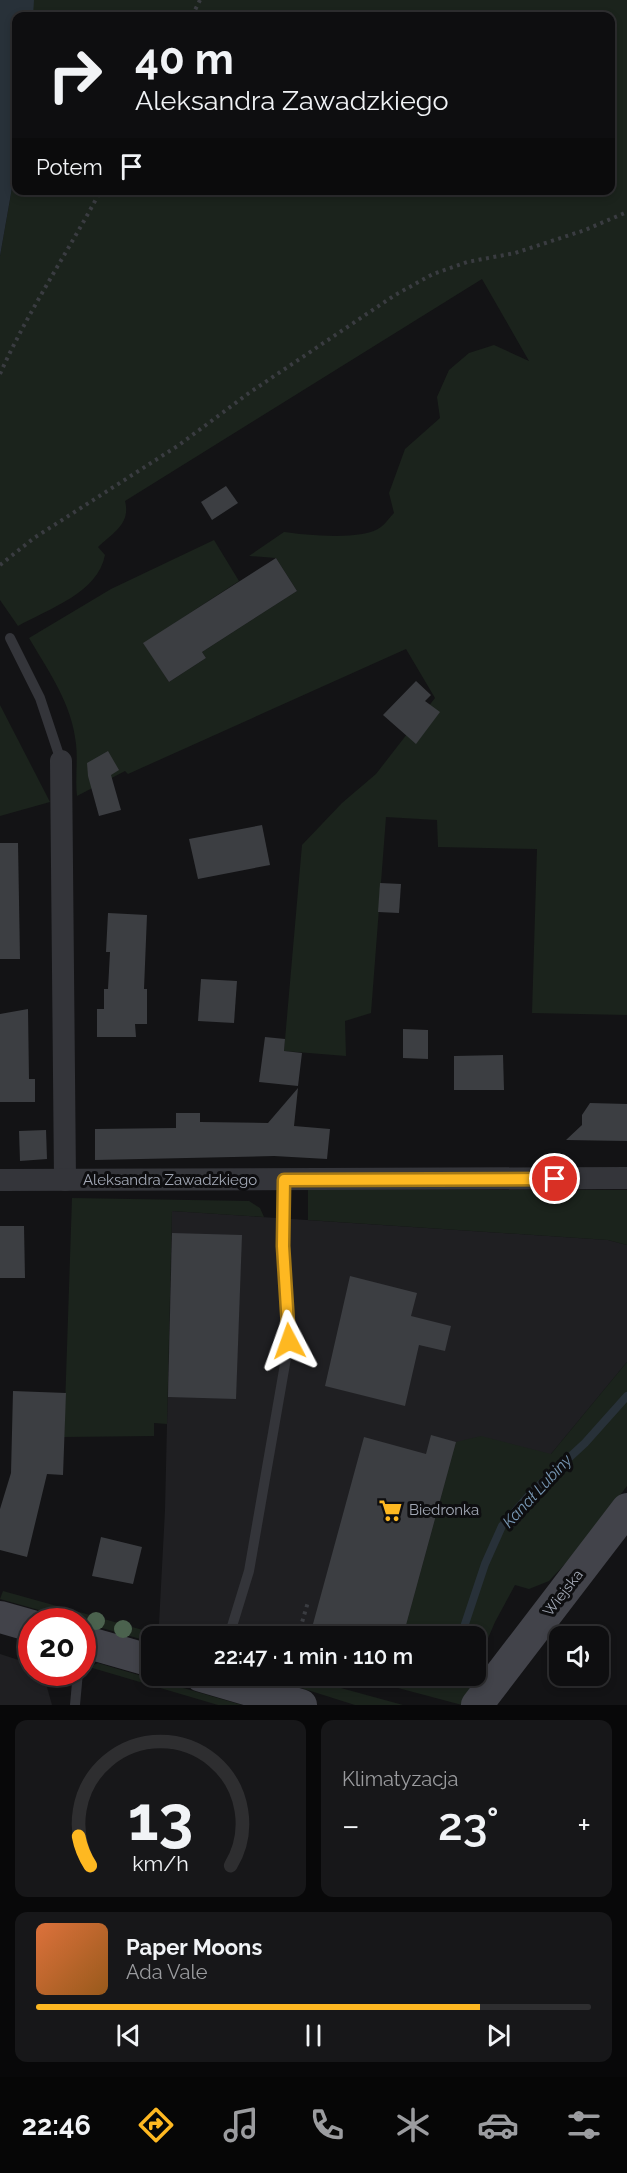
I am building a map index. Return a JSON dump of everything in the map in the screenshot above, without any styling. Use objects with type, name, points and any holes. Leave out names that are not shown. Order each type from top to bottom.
[{"type":"street","points":[[61,761],[64,1180]]},
{"type":"street","name":"Aleksandra Zawadzkiego","points":[[0,1180],[627,1178]]},
{"type":"street","name":"Wiejska","points":[[477,1705],[627,1509]]},
{"type":"street","points":[[0,1617],[18,1622]]},
{"type":"street","points":[[96,1645],[141,1658]]},
{"type":"street","points":[[240,1686],[301,1705]]},
{"type":"lane","points":[[10,638],[40,698],[61,761]]},
{"type":"lane","points":[[232,1626],[249,1571],[289,1341],[283,1246],[284,1180]]},
{"type":"lane","points":[[75,1705],[77,1686]]},
{"type":"path","points":[[0,374],[17,337],[65,257],[98,195]]},
{"type":"path","points":[[0,565],[34,538],[179,445],[249,393],[395,295],[444,270],[466,262],[525,250],[585,230],[627,212]]},
{"type":"path","points":[[302,1626],[309,1602]]},
{"type":"shaded area","points":[[0,0],[627,0],[627,1015],[532,1013],[537,849],[438,847],[437,820],[386,817],[371,1013],[345,1021],[346,1056],[284,1051],[302,845],[342,803],[376,774],[435,698],[406,649],[128,774],[125,771],[77,796],[76,744],[70,715],[52,676],[29,638],[111,589],[214,540],[239,581],[144,643],[169,682],[206,658],[202,652],[297,591],[276,558],[249,556],[284,532],[348,536],[381,527],[394,513],[389,493],[405,449],[440,418],[437,397],[449,370],[469,353],[494,345],[529,361],[482,279],[125,501],[123,522],[98,547],[105,555],[100,568],[93,580],[70,598],[18,626],[0,600],[0,256],[12,188],[12,195],[615,195],[615,12],[12,12]]},
{"type":"shaded area","points":[[0,0],[34,0],[33,12],[12,12],[12,188],[0,256]]},
{"type":"shaded area","points":[[0,705],[50,802],[0,816]]},
{"type":"shaded area","points":[[308,1189],[627,1190],[627,1245],[608,1240],[308,1220]]},
{"type":"shaded area","points":[[72,1198],[249,1201],[260,1208],[264,1217],[172,1211],[167,1424],[154,1423],[154,1436],[64,1437]]},
{"type":"shaded area","points":[[172,1211],[608,1240],[627,1245],[627,1362],[551,1454],[434,1626],[167,1626],[159,1624],[165,1510]]},
{"type":"shaded area","points":[[627,1362],[627,1486],[581,1547],[549,1581],[529,1589],[515,1585],[486,1643],[486,1626],[406,1626],[456,1442],[481,1436],[551,1454]]},
{"type":"shaded area","points":[[3,1591],[64,1608],[32,1608],[0,1599]]},
{"type":"shaded area","points":[[96,1617],[141,1630],[141,1639],[96,1626]]},
{"type":"shaded area","points":[[0,1654],[18,1660],[18,1686],[47,1686],[52,1705],[0,1705]]},
{"type":"shaded area","points":[[96,1664],[141,1676],[141,1682],[96,1669]]},
{"type":"shaded area","points":[[154,1686],[177,1686],[242,1705],[218,1705]]},
{"type":"shaded area","points":[[295,1686],[334,1686],[403,1705],[355,1705]]},
{"type":"shaded area","points":[[391,1686],[471,1686],[462,1705]]},
{"type":"building","points":[[226,486],[238,503],[212,520],[201,502]]},
{"type":"building","points":[[276,558],[297,591],[202,652],[206,658],[169,682],[143,643]]},
{"type":"building","points":[[416,681],[431,695],[425,701],[440,712],[416,744],[383,715]]},
{"type":"building","points":[[108,751],[119,770],[111,775],[121,810],[99,816],[88,776],[87,763]]},
{"type":"building","points":[[262,825],[270,865],[198,879],[189,839]]},
{"type":"building","points":[[0,843],[18,843],[20,959],[0,959]]},
{"type":"building","points":[[380,883],[401,884],[399,913],[378,912]]},
{"type":"building","points":[[108,913],[147,915],[144,989],[147,989],[147,1024],[135,1024],[136,1037],[97,1037],[97,1009],[104,1009],[104,989],[108,989],[110,952],[106,952]]},
{"type":"building","points":[[201,979],[237,981],[234,1023],[198,1021]]},
{"type":"building","points":[[28,1009],[29,1079],[35,1079],[35,1102],[0,1102],[0,1014]]},
{"type":"building","points":[[403,1029],[428,1030],[428,1059],[403,1058]]},
{"type":"building","points":[[265,1037],[285,1039],[284,1051],[302,1053],[298,1086],[259,1082]]},
{"type":"building","points":[[503,1055],[504,1090],[454,1090],[454,1056]]},
{"type":"building","points":[[298,1088],[294,1126],[330,1129],[327,1159],[274,1156],[95,1160],[95,1129],[176,1128],[176,1113],[200,1113],[200,1122],[268,1123]]},
{"type":"building","points":[[590,1103],[627,1104],[627,1141],[566,1140],[582,1125],[582,1115]]},
{"type":"building","points":[[46,1130],[47,1159],[20,1161],[19,1131]]},
{"type":"building","points":[[0,1226],[24,1226],[25,1278],[0,1278]]},
{"type":"building","points":[[172,1233],[242,1235],[236,1399],[168,1397]]},
{"type":"building","points":[[350,1276],[417,1293],[411,1316],[451,1326],[445,1351],[419,1345],[405,1406],[325,1386]]},
{"type":"building","points":[[13,1391],[66,1393],[63,1475],[47,1474],[27,1557],[0,1550],[0,1509],[11,1473]]},
{"type":"building","name":"Biedronka","points":[[431,1435],[456,1442],[406,1626],[320,1626],[313,1624],[364,1437],[426,1454]]},
{"type":"building","points":[[101,1537],[142,1547],[133,1584],[92,1576]]},
{"type":"waterway","name":"Kanał Lubiny","points":[[464,1626],[485,1564],[502,1526],[532,1492],[585,1443],[627,1396]]},
{"type":"place","name":"Biedronka","points":[[391,1510]]},
{"type":"route","points":[[289,1341],[283,1246],[284,1180],[555,1179]]}]
